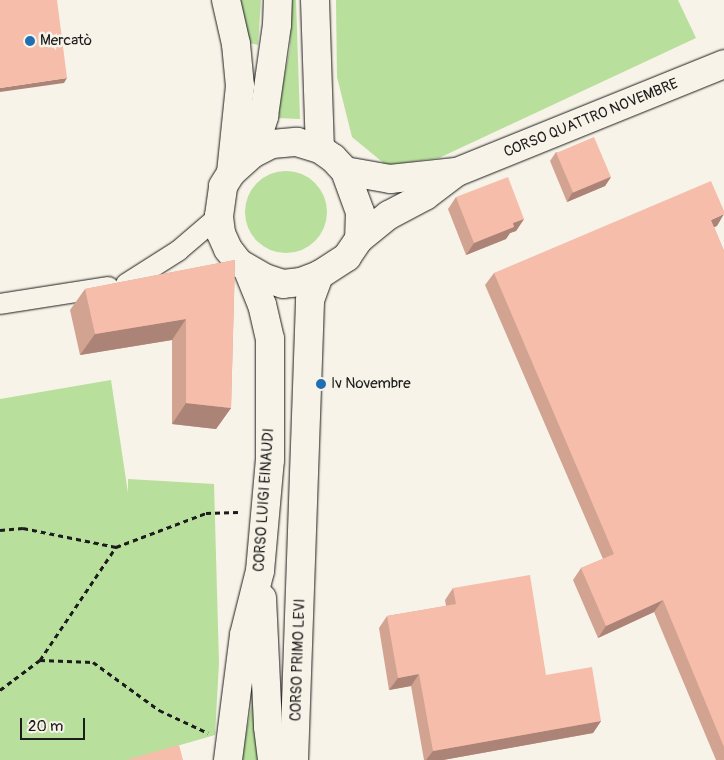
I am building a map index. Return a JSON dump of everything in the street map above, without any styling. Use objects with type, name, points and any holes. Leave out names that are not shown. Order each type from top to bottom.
[{"type":"main road","points":[[226,0],[236,44],[240,86],[231,173]]},
{"type":"main road","points":[[252,154],[264,116],[277,25],[278,0]]},
{"type":"main road","points":[[315,0],[320,149]]},
{"type":"main road","name":"CORSO QUATTRO NOVEMBRE","points":[[359,239],[388,215],[425,196],[457,172],[724,64]]},
{"type":"main road","points":[[297,142],[320,149],[333,158],[345,172],[360,212],[359,239],[347,257],[319,275],[301,282],[283,284],[236,267],[221,233],[219,216],[224,186],[231,173],[252,154],[272,144],[297,142]]},
{"type":"main road","name":"CORSO QUATTRO NOVEMBRE","points":[[345,172],[390,179],[457,172]]},
{"type":"main road","name":"CORSO LUIGI EINAUDI","points":[[229,752],[244,635],[260,571],[270,460],[271,350],[262,305],[236,267]]},
{"type":"main road","name":"CORSO PRIMO LEVI","points":[[294,760],[310,300],[319,275]]},
{"type":"main road","name":"CORSO PRIMO LEVI","points":[[260,571],[268,727],[272,760]]},
{"type":"street","points":[[126,284],[178,251],[219,216]]},
{"type":"street","points":[[0,304],[176,277]]},
{"type":"path","points":[[0,530],[23,528],[116,547],[206,513],[238,512]]},
{"type":"path","points":[[0,690],[40,660],[116,547]]},
{"type":"path","points":[[40,660],[93,662],[159,710],[229,752]]},
{"type":"green space","points":[[237,0],[261,0],[258,45],[249,43]]},
{"type":"green space","points":[[291,0],[296,0],[300,119],[276,118],[290,48]]},
{"type":"green space","points":[[336,0],[678,0],[696,38],[439,158],[386,165],[352,137],[337,77]]},
{"type":"green space","points":[[286,171],[302,174],[315,183],[324,196],[327,212],[324,228],[315,241],[302,250],[286,253],[270,250],[257,241],[248,228],[245,212],[248,196],[257,183],[270,174]]},
{"type":"green space","points":[[111,380],[128,493],[128,479],[214,484],[219,663],[215,735],[128,760],[0,760],[0,399]]},
{"type":"green space","points":[[255,687],[265,760],[241,760]]},
{"type":"building","name":"Mercatò","points":[[0,0],[57,0],[67,78],[0,88]]},
{"type":"building","points":[[594,137],[611,177],[573,193],[556,153]]},
{"type":"building","points":[[508,177],[524,219],[513,223],[514,227],[474,243],[456,197]]},
{"type":"building","points":[[711,181],[724,211],[724,214],[711,220],[724,251],[724,747],[663,600],[606,626],[581,568],[614,554],[494,273]]},
{"type":"building","points":[[235,260],[231,408],[186,403],[186,319],[95,334],[85,289]]},
{"type":"building","points":[[530,575],[546,675],[592,667],[601,721],[433,751],[419,674],[398,678],[387,616],[456,604],[453,588]]},
{"type":"building","points":[[179,745],[183,760],[126,760]]},
{"type":"place","name":"Mercatò","points":[[30,41]]},
{"type":"place","name":"Iv Novembre","points":[[321,384]]}]
